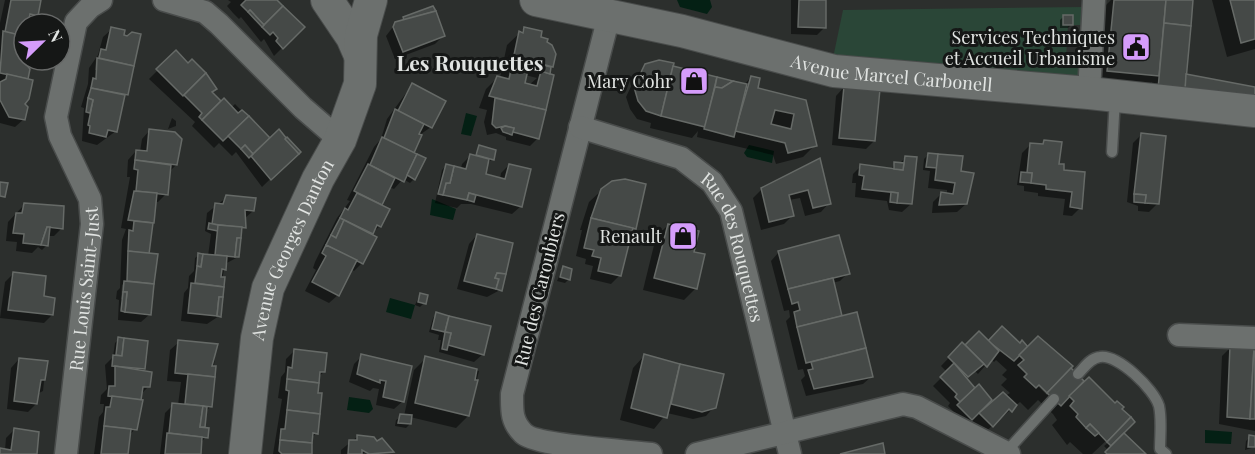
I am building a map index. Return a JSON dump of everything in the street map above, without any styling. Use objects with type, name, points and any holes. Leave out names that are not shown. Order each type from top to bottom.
[{"type":"street","name":"Rue Louis Saint-Just","points":[[66,454],[92,224],[90,199],[60,136],[56,117],[76,22],[90,7],[101,0]]},
{"type":"street","points":[[164,0],[204,12],[219,24],[303,108],[340,140]]},
{"type":"street","name":"Avenue Georges Danton","points":[[327,0],[352,37],[359,53]]},
{"type":"street","points":[[335,0],[362,0]]},
{"type":"street","name":"Avenue Georges Danton","points":[[245,454],[257,338],[268,288],[318,179],[340,140],[360,84],[359,53],[371,0]]},
{"type":"street","points":[[1094,0],[1102,94]]},
{"type":"street","name":"Avenue Marcel Carbonell","points":[[541,1],[682,30],[834,71],[1102,94],[1255,111]]},
{"type":"street","name":"Rue des Caroubiers","points":[[609,16],[512,394],[512,418],[525,435],[549,442],[651,454]]},
{"type":"street","name":"Rue des Rouquettes","points":[[580,127],[681,158],[712,182],[731,211],[743,251],[790,454]]},
{"type":"street","points":[[1179,335],[1255,338]]},
{"type":"street","points":[[697,454],[903,404],[917,407],[1007,453]]},
{"type":"lane","points":[[1102,94],[1112,152]]},
{"type":"lane","points":[[1078,374],[1090,361],[1100,357],[1115,359],[1146,385],[1159,404],[1160,449],[1166,454]]},
{"type":"lane","points":[[1007,453],[1054,399]]},
{"type":"shaded area","points":[[677,0],[710,0],[712,7],[707,14],[680,7]]},
{"type":"shaded area","points":[[1083,7],[1083,25],[1068,25],[1066,59],[1082,60],[1079,83],[833,58],[843,10]]},
{"type":"shaded area","points":[[466,113],[477,116],[471,136],[461,134]]},
{"type":"shaded area","points":[[749,145],[774,151],[772,163],[747,157],[744,153]]},
{"type":"shaded area","points":[[432,199],[456,209],[453,220],[430,215]]},
{"type":"shaded area","points":[[390,298],[415,305],[411,319],[386,312]]},
{"type":"shaded area","points":[[349,397],[370,400],[373,409],[369,413],[347,410]]},
{"type":"shaded area","points":[[1205,430],[1232,432],[1231,444],[1205,443]]},
{"type":"building","points":[[11,0],[41,0],[39,12],[12,12],[12,33],[5,32]]},
{"type":"building","points":[[246,0],[277,0],[283,6],[264,25],[250,10],[248,12],[241,5]]},
{"type":"building","points":[[799,0],[826,0],[826,28],[798,27]]},
{"type":"building","name":"Services Techniques et Accueil Urbanisme","points":[[1114,0],[1166,0],[1159,76],[1107,71]]},
{"type":"building","points":[[1166,0],[1193,0],[1191,26],[1164,23]]},
{"type":"building","points":[[1230,0],[1255,0],[1255,39],[1241,43]]},
{"type":"building","points":[[283,6],[305,27],[283,49],[276,41],[278,38],[273,32],[270,35],[262,27]]},
{"type":"building","points":[[433,6],[436,11],[404,20],[403,17]]},
{"type":"building","points":[[250,10],[264,25],[262,27],[248,12]]},
{"type":"building","points":[[436,11],[445,36],[403,52],[393,27],[395,22]]},
{"type":"building","points":[[1063,15],[1073,15],[1073,25],[1063,25]]},
{"type":"building","points":[[1164,23],[1191,26],[1185,91],[1158,89]]},
{"type":"building","points":[[111,27],[125,30],[124,35],[127,36],[132,32],[141,34],[134,66],[99,58],[101,49],[106,50]]},
{"type":"building","points":[[524,27],[542,31],[541,37],[548,39],[547,42],[552,45],[556,54],[553,67],[530,61],[525,83],[537,86],[541,71],[554,75],[546,110],[489,96],[497,76],[509,79],[519,31],[523,33]]},
{"type":"building","points":[[3,31],[12,33],[12,72],[29,72],[28,79],[0,73]]},
{"type":"building","points":[[176,50],[188,63],[192,59],[206,73],[183,96],[156,69]]},
{"type":"building","points":[[97,58],[134,66],[128,95],[91,88],[93,78],[96,79]]},
{"type":"building","points":[[659,60],[674,63],[661,116],[646,111],[638,101],[634,87],[645,64]]},
{"type":"building","points":[[542,65],[551,67],[550,74],[541,71]]},
{"type":"building","points":[[673,66],[717,77],[705,127],[661,116]]},
{"type":"building","points":[[206,73],[217,89],[212,92],[221,101],[202,120],[199,117],[202,113],[184,95]]},
{"type":"building","points":[[7,74],[33,80],[29,99],[25,104],[28,107],[25,120],[9,117],[0,100],[0,82],[6,79]]},
{"type":"building","points":[[1186,74],[1255,87],[1255,104],[1185,91]]},
{"type":"building","points":[[751,76],[760,78],[758,88],[806,100],[817,146],[788,153],[785,143],[735,131]],"holes":[[[775,110],[794,114],[791,129],[771,124]]]},
{"type":"building","points":[[717,77],[733,81],[722,88],[715,87]]},
{"type":"building","points":[[733,81],[747,84],[734,137],[704,129],[715,87],[722,88]]},
{"type":"building","points":[[412,83],[446,101],[432,128],[398,111]]},
{"type":"building","points":[[844,86],[880,89],[875,141],[839,138]]},
{"type":"building","points":[[91,88],[125,95],[117,132],[108,130],[106,137],[89,133],[90,126],[88,125],[93,100],[88,98]]},
{"type":"building","points":[[88,98],[93,100],[90,113],[86,112]]},
{"type":"building","points":[[224,98],[238,113],[242,110],[249,116],[223,141],[202,120]]},
{"type":"building","points":[[495,98],[546,110],[539,139],[513,132],[514,128],[505,126],[496,128],[492,124]]},
{"type":"building","points":[[395,109],[424,124],[414,153],[384,138]]},
{"type":"building","points":[[249,116],[270,138],[253,154],[245,145],[241,149],[228,136]]},
{"type":"building","points":[[505,126],[514,128],[512,135],[503,132],[501,128]]},
{"type":"building","points":[[149,129],[175,132],[182,139],[177,165],[135,160],[136,150],[147,151]]},
{"type":"building","points":[[279,129],[299,154],[271,180],[251,156]]},
{"type":"building","points":[[1141,133],[1166,136],[1159,204],[1145,203],[1146,195],[1134,194]]},
{"type":"building","points":[[287,137],[301,152],[299,154],[285,139]]},
{"type":"building","points":[[382,137],[417,154],[404,182],[370,165]]},
{"type":"building","points":[[1044,140],[1062,142],[1059,164],[1064,164],[1064,170],[1085,172],[1082,209],[1070,207],[1072,192],[1046,189],[1046,185],[1031,183],[1032,173],[1027,173],[1030,143],[1043,144]]},
{"type":"building","points":[[245,145],[253,154],[249,158],[241,149]]},
{"type":"building","points":[[479,145],[496,150],[494,160],[476,155]]},
{"type":"building","points":[[928,153],[938,154],[937,168],[926,167]]},
{"type":"building","points":[[417,154],[426,158],[415,180],[407,175]]},
{"type":"building","points":[[470,154],[489,159],[486,174],[505,179],[509,164],[531,169],[522,207],[469,193],[467,200],[443,195],[446,183],[450,183],[454,166],[466,169]]},
{"type":"building","points":[[938,154],[963,156],[961,171],[974,173],[967,204],[939,205],[941,192],[953,194],[955,183],[935,180]]},
{"type":"building","points":[[905,156],[917,157],[912,204],[897,203],[898,193],[862,189],[864,176],[859,175],[860,164],[903,170]]},
{"type":"building","points":[[820,158],[831,204],[813,208],[808,190],[789,195],[794,216],[769,222],[761,188]]},
{"type":"building","points":[[135,160],[171,165],[168,195],[136,191],[138,170],[134,169]]},
{"type":"building","points":[[894,162],[904,163],[903,170],[894,169]]},
{"type":"building","points":[[368,164],[395,178],[382,205],[354,191]]},
{"type":"building","points":[[446,164],[454,166],[450,183],[446,183],[443,195],[438,194]]},
{"type":"building","points":[[1021,172],[1032,173],[1031,183],[1020,182]]},
{"type":"building","points":[[625,179],[646,184],[636,229],[591,218],[601,189],[612,181]]},
{"type":"building","points":[[0,182],[8,183],[5,197],[0,196]]},
{"type":"building","points":[[134,191],[157,193],[154,223],[128,220]]},
{"type":"building","points":[[891,192],[898,193],[897,203],[890,202]]},
{"type":"building","points":[[357,193],[390,209],[381,227],[377,225],[373,234],[340,218],[345,208],[348,210]]},
{"type":"building","points":[[469,193],[476,195],[474,202],[467,200]]},
{"type":"building","points":[[1134,194],[1146,195],[1145,203],[1134,202]]},
{"type":"building","points":[[226,195],[256,198],[254,211],[245,210],[246,228],[212,224],[215,203],[223,204]]},
{"type":"building","points":[[24,203],[64,206],[63,229],[47,227],[41,245],[23,243],[24,234],[13,233],[16,213],[22,213]]},
{"type":"building","points":[[340,218],[344,220],[336,238],[331,235]]},
{"type":"building","points":[[591,218],[633,228],[621,276],[598,271],[601,258],[592,256],[594,250],[584,248]]},
{"type":"building","points":[[344,220],[377,237],[363,264],[326,245],[331,235],[336,238]]},
{"type":"building","points":[[134,221],[153,223],[149,254],[128,251],[129,230],[133,231]]},
{"type":"building","points":[[209,223],[218,225],[218,231],[208,229]]},
{"type":"building","points":[[668,224],[699,231],[694,252],[705,254],[697,289],[654,278]]},
{"type":"building","points":[[218,225],[242,227],[241,238],[237,238],[235,257],[215,255]]},
{"type":"building","points":[[47,227],[50,227],[48,246],[41,245]]},
{"type":"building","points":[[477,234],[513,243],[506,274],[497,273],[495,278],[499,279],[496,289],[464,281]]},
{"type":"building","points":[[839,235],[850,274],[788,289],[778,251]]},
{"type":"building","points":[[237,238],[241,238],[239,257],[235,257]]},
{"type":"building","points":[[326,245],[357,260],[339,296],[312,282],[326,256],[322,253]]},
{"type":"building","points":[[128,251],[158,254],[154,284],[127,281]]},
{"type":"building","points":[[198,253],[203,254],[201,267],[197,266]]},
{"type":"building","points":[[203,254],[227,256],[226,270],[222,269],[221,277],[225,277],[224,287],[195,283],[197,266],[201,267]]},
{"type":"building","points":[[563,266],[572,269],[570,280],[560,277]]},
{"type":"building","points":[[13,272],[46,276],[44,296],[55,298],[53,315],[8,310]]},
{"type":"building","points":[[497,273],[506,274],[502,291],[496,289],[499,279],[495,278]]},
{"type":"building","points":[[833,278],[842,316],[797,327],[794,312],[800,310],[798,302],[792,304],[788,289]]},
{"type":"building","points":[[124,281],[154,284],[151,315],[125,312],[127,292],[123,292]]},
{"type":"building","points":[[191,283],[224,287],[223,297],[219,297],[217,316],[188,313]]},
{"type":"building","points":[[123,292],[127,292],[125,312],[121,311]]},
{"type":"building","points":[[420,293],[428,295],[426,304],[418,302]]},
{"type":"building","points":[[219,297],[223,297],[221,317],[217,316]]},
{"type":"building","points":[[436,312],[449,316],[445,332],[432,329]]},
{"type":"building","points":[[857,312],[866,348],[806,363],[797,327]]},
{"type":"building","points":[[449,316],[491,326],[484,355],[448,345],[451,333],[445,332]]},
{"type":"building","points":[[1002,326],[1020,343],[1022,340],[1028,347],[1014,361],[988,341]]},
{"type":"building","points":[[979,331],[999,351],[987,367],[965,345]]},
{"type":"building","points":[[445,332],[451,333],[447,350],[442,349]]},
{"type":"building","points":[[1038,336],[1073,366],[1047,393],[1039,385],[1036,388],[1024,377],[1027,374],[1018,365],[1024,360],[1019,355]]},
{"type":"building","points":[[118,337],[124,338],[122,356],[116,355]]},
{"type":"building","points":[[124,338],[148,341],[145,369],[112,366],[113,355],[122,356]]},
{"type":"building","points":[[178,340],[218,344],[212,366],[216,366],[215,377],[175,373]]},
{"type":"building","points":[[962,342],[984,364],[968,377],[948,357]]},
{"type":"building","points":[[1230,346],[1254,348],[1250,419],[1227,417]]},
{"type":"building","points":[[866,348],[873,377],[814,389],[808,370],[813,369],[811,362]]},
{"type":"building","points":[[1254,348],[1255,419],[1250,419]]},
{"type":"building","points":[[294,349],[327,353],[325,372],[320,372],[319,383],[287,379],[288,367],[292,368]]},
{"type":"building","points":[[361,354],[412,366],[404,402],[383,397],[386,381],[380,380],[380,383],[357,374]]},
{"type":"building","points":[[644,354],[680,364],[667,418],[631,408]]},
{"type":"building","points":[[425,356],[477,369],[475,380],[478,380],[469,416],[415,403]]},
{"type":"building","points":[[19,358],[48,361],[45,380],[41,380],[37,404],[14,401]]},
{"type":"building","points":[[954,363],[975,388],[960,402],[955,397],[957,394],[940,377]]},
{"type":"building","points":[[680,364],[724,374],[716,408],[702,412],[671,404]]},
{"type":"building","points":[[115,366],[152,372],[150,387],[143,387],[141,400],[108,396],[109,386],[115,386]]},
{"type":"building","points":[[1071,368],[1084,381],[1061,406],[1047,393]]},
{"type":"building","points":[[188,374],[215,377],[212,407],[185,404]]},
{"type":"building","points":[[1089,377],[1115,403],[1117,401],[1124,407],[1122,409],[1131,417],[1107,442],[1090,424],[1086,428],[1070,406],[1074,401],[1069,396]]},
{"type":"building","points":[[287,379],[319,383],[318,393],[322,393],[320,414],[287,410],[289,391],[286,390]]},
{"type":"building","points":[[979,384],[992,400],[972,420],[957,405]]},
{"type":"building","points":[[1003,392],[1017,405],[1012,412],[1009,409],[993,427],[979,413]]},
{"type":"building","points":[[112,396],[143,400],[137,430],[104,426],[106,407],[110,407]]},
{"type":"building","points":[[172,403],[203,406],[200,427],[209,428],[208,438],[169,433]]},
{"type":"building","points":[[203,406],[207,407],[205,427],[200,427]]},
{"type":"building","points":[[287,410],[320,414],[318,434],[313,433],[312,443],[280,440],[281,429],[285,429]]},
{"type":"building","points":[[400,414],[412,415],[411,424],[398,423]]},
{"type":"building","points":[[1131,417],[1135,422],[1111,446],[1107,442]]},
{"type":"building","points":[[1090,424],[1099,433],[1095,436],[1086,428]]},
{"type":"building","points":[[104,426],[131,429],[128,454],[101,454]]},
{"type":"building","points":[[14,428],[39,432],[37,454],[0,454],[0,448],[11,450]]},
{"type":"building","points":[[167,433],[202,437],[201,454],[165,454]]},
{"type":"building","points":[[1124,433],[1146,454],[1107,454],[1105,452]]},
{"type":"building","points":[[357,435],[374,437],[377,441],[382,438],[394,452],[369,454],[362,450],[362,454],[348,454],[349,440],[357,440]]},
{"type":"building","points":[[1249,435],[1255,436],[1255,447],[1248,447]]},
{"type":"building","points":[[280,440],[312,443],[312,454],[282,454],[279,451]]},
{"type":"building","points":[[883,443],[885,454],[840,454]]},
{"type":"place","name":"Services Techniques et Accueil Urbanisme","points":[[1136,47]]},
{"type":"place","name":"Mary Cohr","points":[[694,81]]},
{"type":"place","name":"Renault","points":[[683,236]]},
{"type":"district","name":"Les Rouquettes","points":[[470,62]]}]
